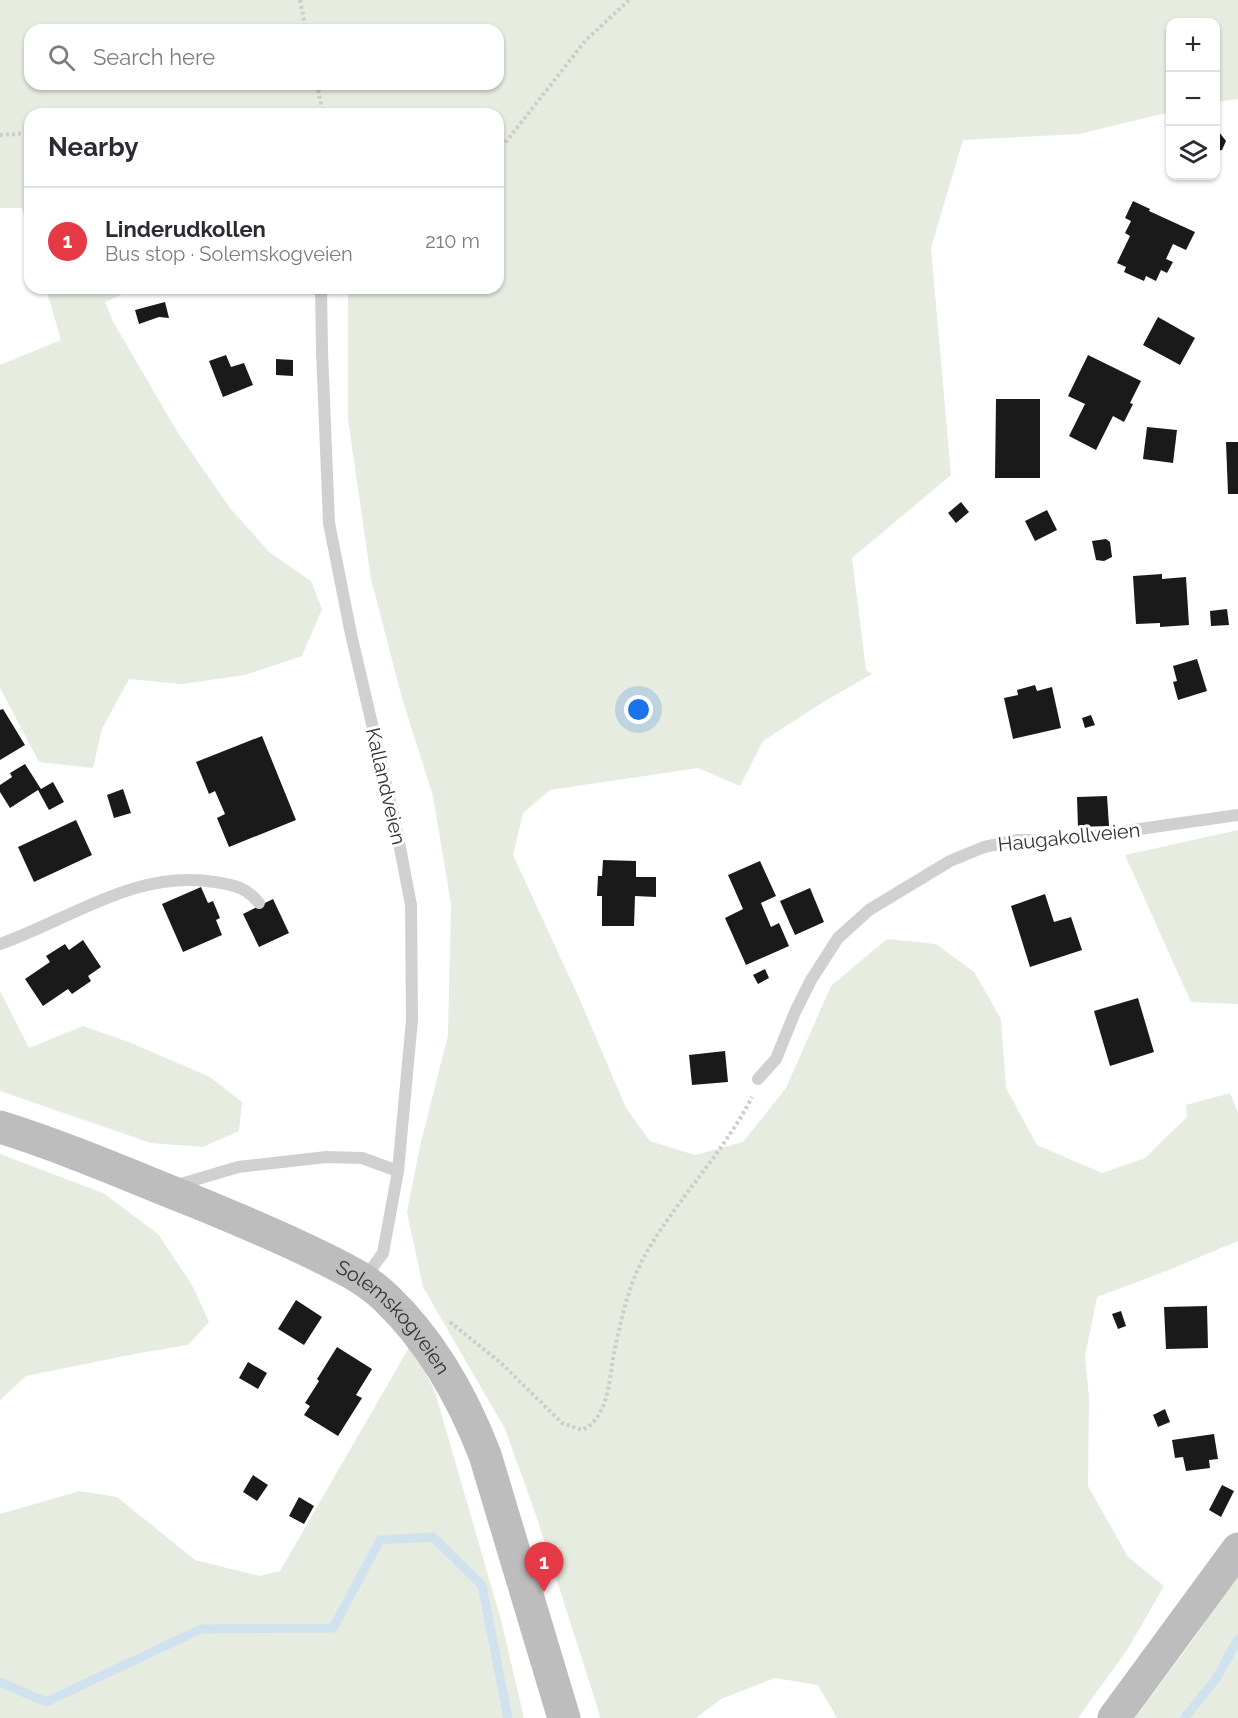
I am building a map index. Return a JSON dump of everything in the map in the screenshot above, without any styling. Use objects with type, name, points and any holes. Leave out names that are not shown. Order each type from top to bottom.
[{"type":"street","name":"Solemskogveien","points":[[0,1127],[64,1149],[261,1228],[363,1280],[386,1298],[427,1346],[460,1398],[473,1424],[485,1455],[564,1718]]},
{"type":"street","points":[[1114,1718],[1238,1549]]},
{"type":"lane","name":"Kallandveien","points":[[321,294],[321,351],[329,523],[351,634],[394,817],[411,905],[412,1020],[398,1171],[383,1253],[363,1280]]},
{"type":"lane","name":"Haugakollveien","points":[[758,1079],[776,1059],[800,1001],[838,938],[869,910],[950,861],[984,847],[1018,840],[1062,840],[1238,815]]},
{"type":"lane","points":[[0,944],[33,933],[67,916],[142,885],[173,879],[199,879],[232,885],[250,892],[259,903]]},
{"type":"lane","points":[[163,1189],[238,1167],[326,1157],[362,1158],[398,1171]]},
{"type":"path","points":[[300,0],[305,24]]},
{"type":"path","points":[[504,144],[586,40],[629,0]]},
{"type":"path","points":[[318,90],[322,108]]},
{"type":"path","points":[[0,135],[24,133]]},
{"type":"path","points":[[443,1317],[501,1363],[562,1423],[582,1430],[589,1427],[600,1414],[619,1328],[632,1284],[643,1259],[747,1107],[758,1079]]},
{"type":"shaded area","points":[[0,0],[1238,0],[1238,99],[1220,101],[1220,18],[1166,18],[1166,113],[1079,134],[963,140],[931,248],[951,475],[852,558],[866,670],[872,674],[763,741],[740,786],[698,768],[550,790],[523,813],[513,855],[580,1000],[626,1108],[650,1141],[695,1155],[743,1142],[786,1088],[831,986],[887,939],[936,944],[974,972],[1001,1019],[1006,1088],[1037,1145],[1102,1173],[1145,1158],[1187,1117],[1186,1105],[1230,1093],[1238,1113],[1238,1241],[1097,1297],[1085,1356],[1089,1398],[1088,1486],[1128,1557],[1164,1586],[1127,1650],[1078,1718],[837,1718],[818,1685],[775,1678],[721,1699],[696,1718],[600,1718],[536,1515],[505,1429],[423,1287],[407,1212],[420,1146],[448,1035],[451,904],[433,796],[402,698],[371,579],[348,419],[348,294],[504,294],[504,108],[24,108],[24,215],[22,208],[0,208]]},
{"type":"shaded area","points":[[48,294],[122,294],[105,302],[112,320],[178,433],[230,508],[269,552],[311,581],[322,609],[302,656],[245,675],[182,684],[129,679],[102,729],[93,768],[39,762],[0,688],[0,365],[61,340]]},
{"type":"shaded area","points":[[1238,830],[1238,1004],[1191,1002],[1125,855]]},
{"type":"shaded area","points":[[0,991],[29,1048],[83,1026],[131,1043],[210,1077],[242,1102],[239,1131],[203,1147],[151,1143],[0,1091]]},
{"type":"shaded area","points":[[0,1154],[103,1193],[158,1234],[192,1285],[209,1322],[188,1345],[26,1376],[0,1400]]},
{"type":"shaded area","points":[[411,1344],[435,1392],[501,1620],[524,1718],[0,1718],[0,1514],[80,1491],[117,1497],[195,1560],[259,1576],[280,1571]]},
{"type":"shaded area","points":[[1238,1573],[1238,1718],[1135,1718],[1195,1637]]},
{"type":"building","points":[[1220,133],[1226,141],[1220,150]]},
{"type":"building","points":[[1133,201],[1195,232],[1186,250],[1173,244],[1166,259],[1173,262],[1167,273],[1161,270],[1156,281],[1146,276],[1144,281],[1124,272],[1126,267],[1117,263],[1130,236],[1125,233],[1131,221],[1125,218]]},
{"type":"building","points":[[165,302],[169,318],[159,317],[139,324],[135,310]]},
{"type":"building","points":[[1158,317],[1195,338],[1180,365],[1143,345]]},
{"type":"building","points":[[226,355],[231,367],[244,363],[253,385],[223,397],[209,361]]},
{"type":"building","points":[[1088,355],[1141,381],[1124,422],[1113,416],[1096,450],[1069,436],[1085,404],[1068,396]]},
{"type":"building","points":[[276,359],[293,360],[293,376],[276,375]]},
{"type":"building","points":[[996,399],[1040,399],[1040,478],[995,478]]},
{"type":"building","points":[[1147,427],[1177,430],[1173,463],[1143,459]]},
{"type":"building","points":[[1226,442],[1238,442],[1238,494],[1228,494]]},
{"type":"building","points":[[961,502],[969,512],[956,523],[948,513]]},
{"type":"building","points":[[1047,510],[1057,530],[1035,541],[1025,521]]},
{"type":"building","points":[[1106,539],[1110,542],[1112,557],[1104,561],[1096,560],[1092,541]]},
{"type":"building","points":[[1162,574],[1162,579],[1186,577],[1189,625],[1160,627],[1160,623],[1136,624],[1133,576]]},
{"type":"building","points":[[1227,609],[1229,625],[1211,626],[1210,611]]},
{"type":"building","points":[[1197,659],[1207,691],[1178,700],[1173,682],[1177,681],[1173,666]]},
{"type":"building","points":[[1035,685],[1037,691],[1052,687],[1061,728],[1013,739],[1004,698],[1018,695],[1017,690]]},
{"type":"building","points":[[3,709],[25,745],[0,760],[0,710]]},
{"type":"building","points":[[1091,715],[1095,725],[1085,728],[1082,718]]},
{"type":"building","points":[[262,736],[296,820],[229,847],[217,818],[225,814],[215,791],[209,794],[196,762]]},
{"type":"building","points":[[25,764],[41,789],[53,782],[64,802],[49,810],[38,790],[10,808],[0,792],[0,785],[12,777],[10,773]]},
{"type":"building","points":[[123,789],[131,813],[114,818],[107,795]]},
{"type":"building","points":[[1107,796],[1109,826],[1078,827],[1077,797]]},
{"type":"building","points":[[76,820],[92,855],[34,882],[18,847]]},
{"type":"building","points":[[603,860],[636,861],[636,877],[656,877],[656,897],[635,896],[634,926],[602,926],[602,896],[597,896],[598,876],[602,876]]},
{"type":"building","points":[[760,861],[776,896],[761,903],[771,927],[779,923],[789,946],[746,965],[725,918],[743,909],[728,875]]},
{"type":"building","points":[[201,887],[208,903],[213,901],[220,918],[216,920],[222,935],[183,952],[162,904]]},
{"type":"building","points":[[810,888],[824,922],[795,935],[780,901]]},
{"type":"building","points":[[1045,894],[1054,922],[1071,917],[1082,950],[1030,967],[1011,906]]},
{"type":"building","points":[[273,899],[289,933],[259,947],[243,914]]},
{"type":"building","points":[[83,940],[101,967],[88,976],[91,981],[72,994],[68,989],[43,1006],[25,979],[50,962],[46,956],[65,944],[69,950]]},
{"type":"building","points":[[765,969],[769,978],[758,984],[753,975]]},
{"type":"building","points":[[1138,998],[1154,1052],[1110,1066],[1094,1011]]},
{"type":"building","points":[[725,1051],[728,1082],[692,1085],[689,1055]]},
{"type":"building","points":[[296,1300],[322,1317],[304,1345],[278,1329]]},
{"type":"building","points":[[1207,1306],[1208,1348],[1166,1349],[1164,1307]]},
{"type":"building","points":[[1121,1311],[1126,1326],[1118,1329],[1112,1314]]},
{"type":"building","points":[[337,1347],[372,1369],[356,1395],[362,1398],[338,1436],[304,1415],[310,1406],[305,1403]]},
{"type":"building","points":[[248,1362],[267,1373],[258,1389],[239,1378]]},
{"type":"building","points":[[1165,1409],[1170,1422],[1158,1427],[1153,1415]]},
{"type":"building","points":[[1214,1434],[1218,1459],[1209,1460],[1210,1468],[1186,1471],[1183,1457],[1175,1458],[1172,1440]]},
{"type":"building","points":[[253,1475],[268,1485],[257,1501],[243,1492]]},
{"type":"building","points":[[1222,1485],[1234,1491],[1221,1517],[1209,1510]]},
{"type":"building","points":[[299,1497],[314,1506],[304,1524],[289,1516]]},
{"type":"waterway","points":[[0,1682],[46,1702],[201,1629],[333,1628],[380,1540],[433,1537],[482,1585],[508,1718]]},
{"type":"waterway","points":[[1184,1718],[1216,1679],[1238,1639]]},
{"type":"place","name":"Linderudkollen","points":[[544,1592]]}]
